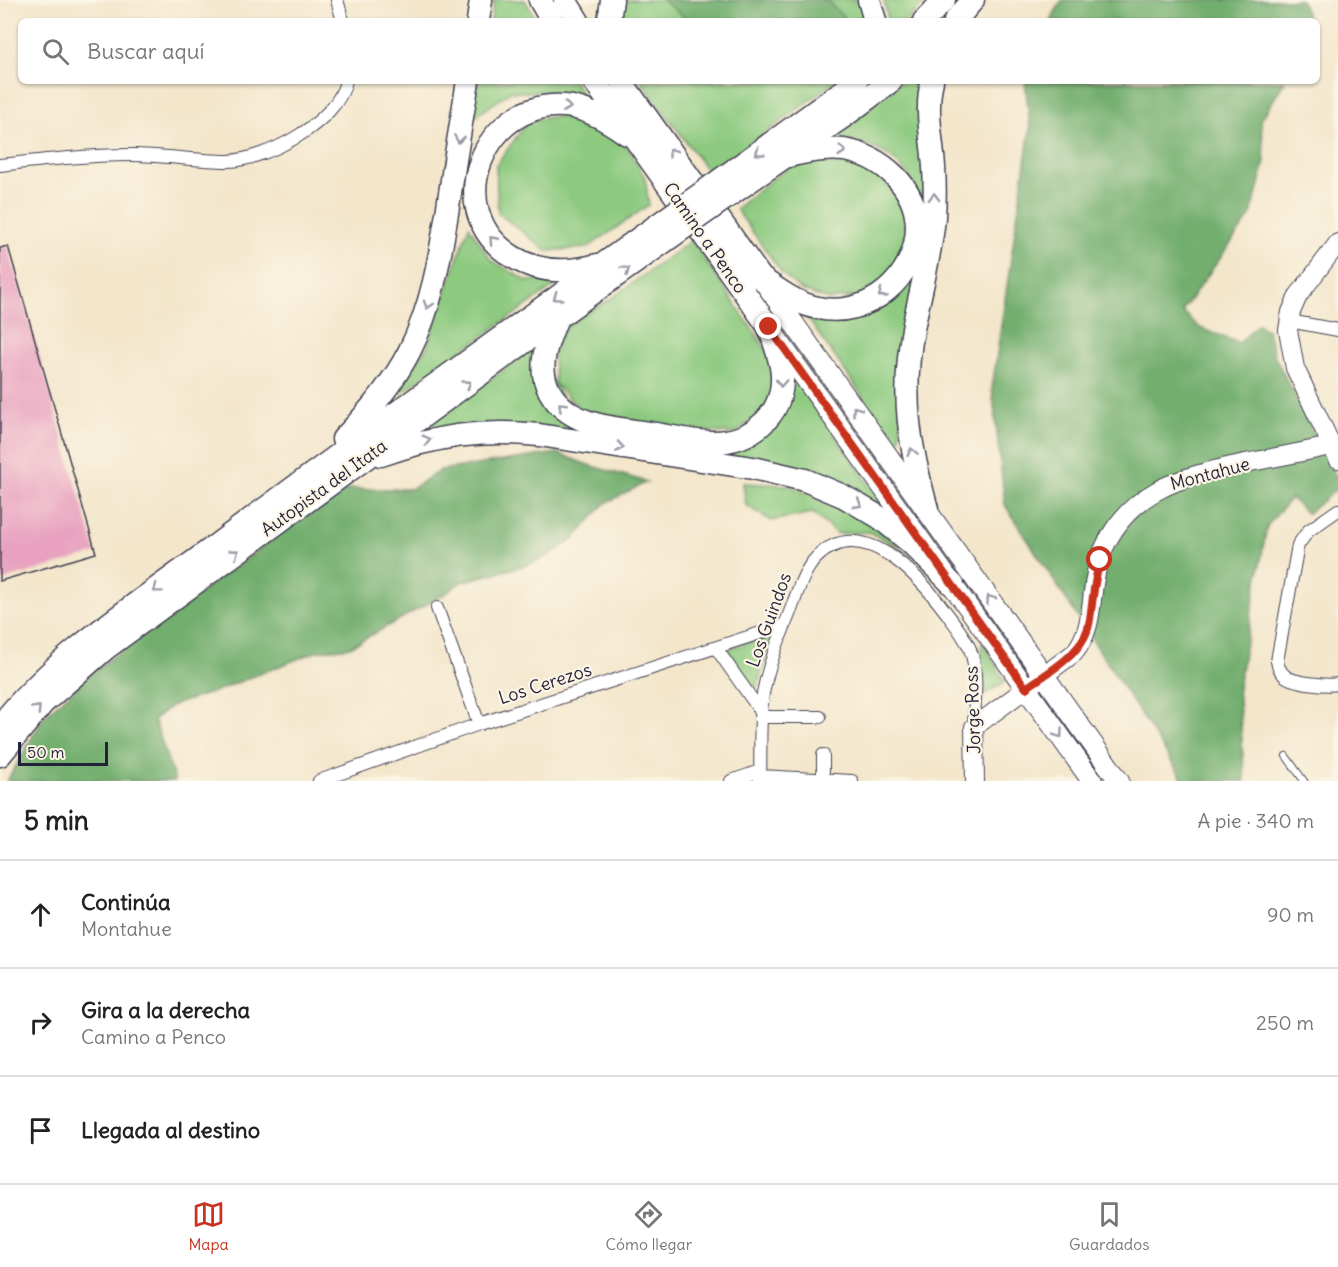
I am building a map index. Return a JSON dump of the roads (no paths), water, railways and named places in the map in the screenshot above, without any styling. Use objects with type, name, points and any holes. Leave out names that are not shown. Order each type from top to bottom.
[{"type":"highway","points":[[478,18],[481,0]]},
{"type":"highway","points":[[540,0],[550,18]]},
{"type":"highway","points":[[565,0],[576,18]]},
{"type":"highway","points":[[609,18],[612,0]]},
{"type":"highway","points":[[869,0],[873,18]]},
{"type":"highway","points":[[927,18],[944,0]]},
{"type":"highway","points":[[958,18],[974,0]]},
{"type":"highway","points":[[964,18],[974,0]]},
{"type":"highway","points":[[278,498],[369,411],[395,377],[412,345],[425,313],[436,275],[468,84]]},
{"type":"highway","name":"Camino a Penco","points":[[596,84],[638,142],[761,278]]},
{"type":"highway","name":"Camino a Penco","points":[[623,84],[769,327]]},
{"type":"highway","points":[[660,234],[739,178],[853,84]]},
{"type":"highway","points":[[739,178],[784,157],[887,84]]},
{"type":"highway","points":[[927,509],[912,451],[907,419],[906,388],[913,330],[934,218],[934,168],[928,114],[932,84]]},
{"type":"highway","points":[[604,263],[576,270],[549,270],[526,264],[507,254],[491,240],[481,224],[474,196],[475,176],[488,146],[504,127],[523,114],[543,108],[565,106],[587,111],[614,124],[638,142]]},
{"type":"highway","points":[[761,278],[784,294],[807,305],[827,310],[850,309],[872,301],[889,289],[903,273],[915,245],[917,226],[913,205],[905,188],[885,167],[864,156],[843,150],[818,150],[784,157]]},
{"type":"highway","name":"Autopista del Itata","points":[[0,726],[36,686],[75,651],[278,498],[604,263],[660,234]]},
{"type":"highway","name":"Autopista del Itata","points":[[0,755],[38,707],[85,665],[557,318],[660,234]]},
{"type":"highway","points":[[557,318],[544,354],[544,371],[550,393],[562,408],[577,418],[594,424],[712,442],[735,440],[751,433],[764,423],[774,410],[781,392],[782,376],[769,327]]},
{"type":"highway","points":[[352,468],[379,456],[428,440],[468,433],[503,432],[539,435],[768,470],[805,480],[862,506],[895,530],[953,585]]},
{"type":"main road","name":"Camino a Penco","points":[[761,278],[1119,781]]},
{"type":"main road","name":"Camino a Penco","points":[[769,327],[1092,781]]},
{"type":"street","points":[[337,0],[342,18]]},
{"type":"street","points":[[0,165],[40,160],[132,155],[229,161],[254,156],[276,147],[318,122],[340,100],[345,84]]},
{"type":"street","points":[[1334,453],[1295,368],[1289,338],[1289,321],[1298,296],[1332,260],[1338,243]]},
{"type":"street","points":[[1289,321],[1338,330]]},
{"type":"street","name":"Montahue","points":[[974,727],[1074,653],[1085,637],[1090,619],[1093,586],[1100,560],[1113,531],[1135,505],[1167,485],[1192,475],[1334,453]]},
{"type":"street","points":[[1338,510],[1308,531],[1298,545],[1277,661],[1282,673],[1291,680],[1338,684]]},
{"type":"street","name":"Jorge Ross","points":[[828,549],[835,545],[852,542],[869,545],[885,552],[909,570],[937,601],[965,640],[973,659],[975,781]]},
{"type":"street","name":"Los Guindos","points":[[760,776],[761,715],[769,669],[806,571],[815,559],[828,549]]},
{"type":"street","points":[[437,608],[478,724]]},
{"type":"street","name":"Los Cerezos","points":[[319,781],[478,724],[785,625]]},
{"type":"street","name":"Los Guindos","points":[[716,648],[761,715]]},
{"type":"street","points":[[761,715],[820,717]]},
{"type":"street","points":[[823,755],[823,779]]},
{"type":"street","points":[[731,781],[760,776],[852,781]]},
{"type":"lane","points":[[1286,756],[1304,781]]}]
